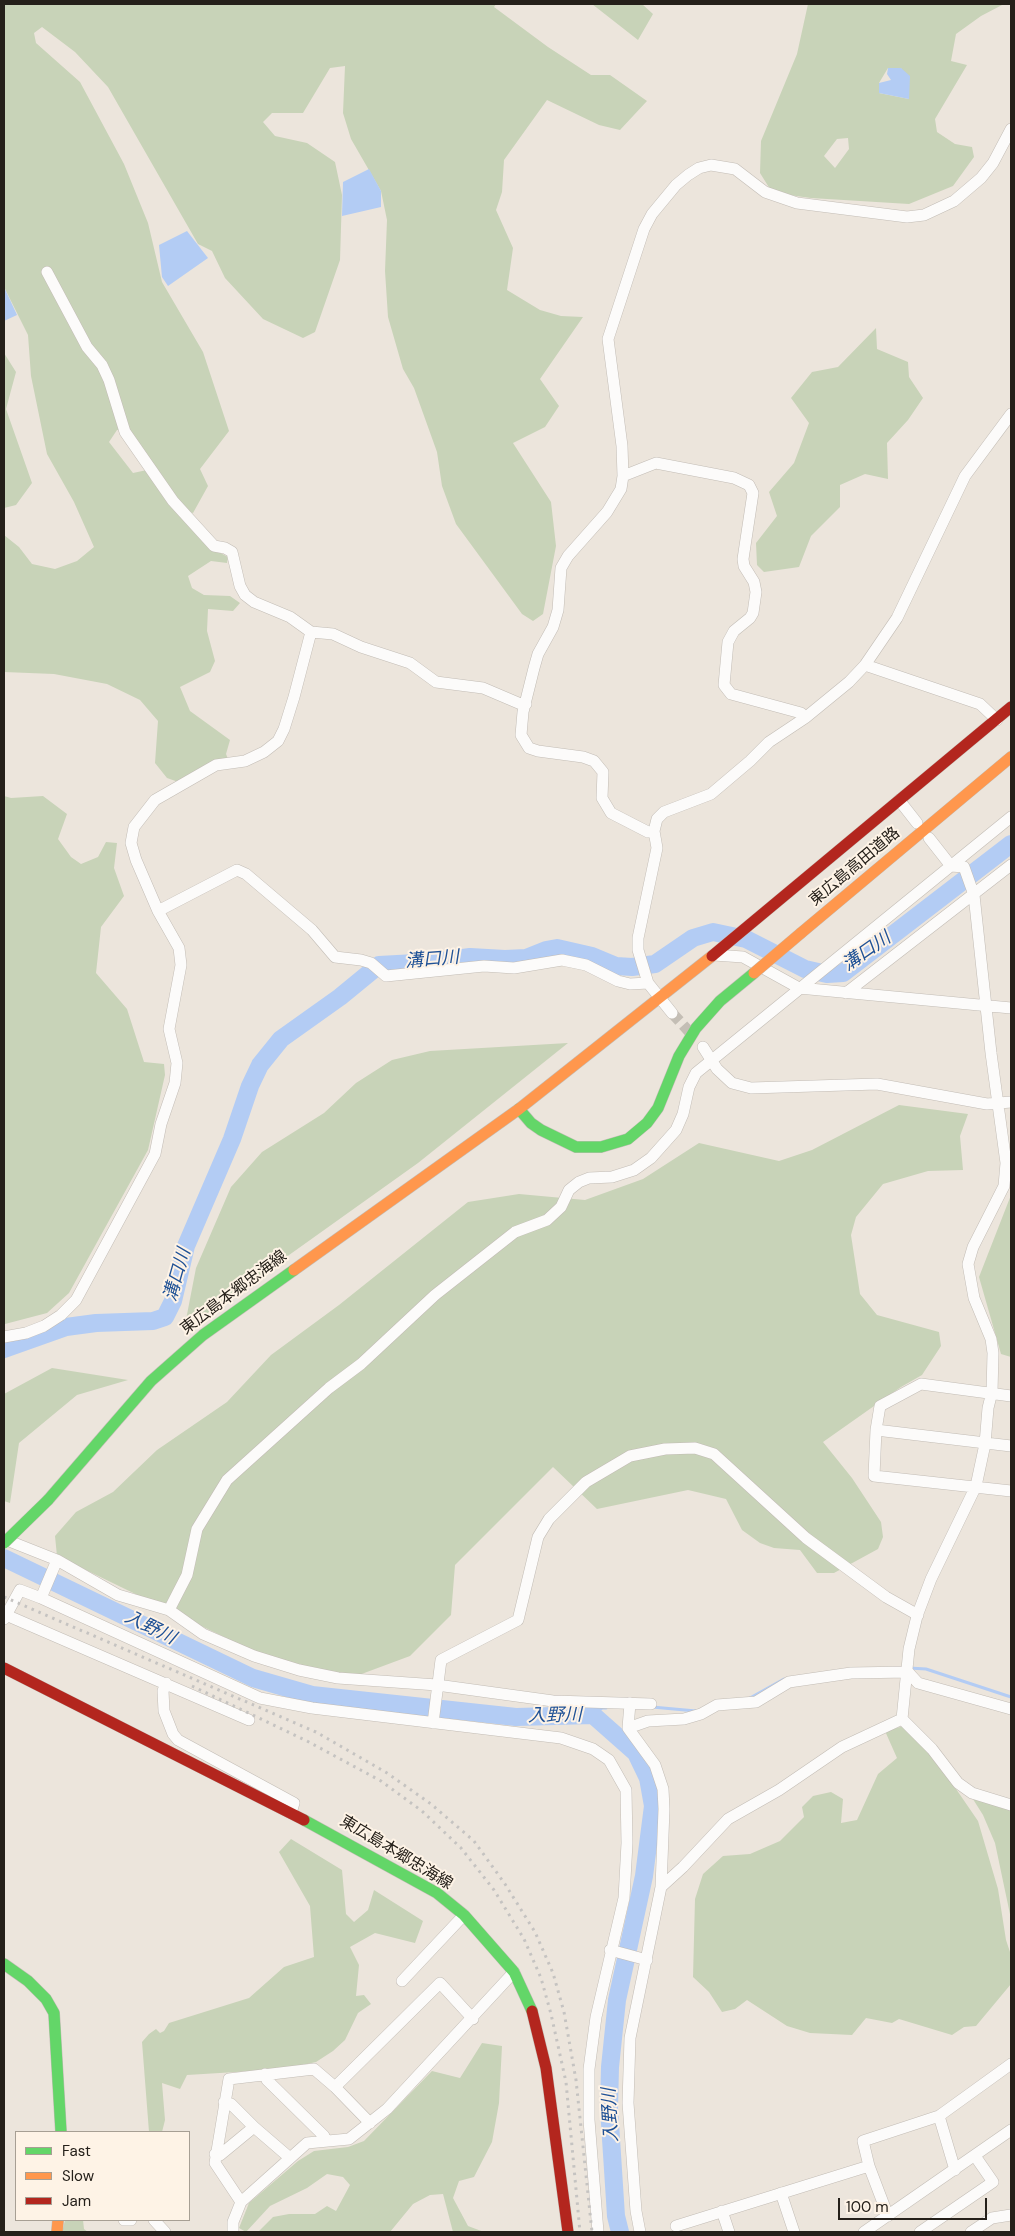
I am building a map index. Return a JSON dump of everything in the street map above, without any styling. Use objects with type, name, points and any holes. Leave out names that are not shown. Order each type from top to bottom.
[{"type":"main road","name":"東広島本郷忠海線","points":[[4,1543],[48,1500],[151,1381],[202,1335],[519,1109],[750,926],[1011,707]]},
{"type":"main road","name":"東広島高田道路","points":[[519,1109],[531,1123],[541,1130],[576,1147],[601,1147],[628,1139],[647,1123],[654,1114],[686,1043],[720,1001],[1011,757]]},
{"type":"main road","name":"東広島本郷忠海線","points":[[4,1669],[348,1842],[437,1892],[464,1916],[514,1972],[533,2012],[546,2068],[568,2232]]},
{"type":"main road","points":[[4,1964],[28,1981],[46,1998],[54,2013],[61,2131]]},
{"type":"street","points":[[654,831],[648,832],[611,814],[602,798],[603,772],[594,761],[583,757],[529,748],[521,735],[538,654],[553,626],[558,610],[561,568],[568,556],[616,499],[623,476],[622,446],[608,339],[644,229],[652,214],[676,185],[699,168],[710,165],[735,170],[766,192],[797,202],[907,217],[924,215],[954,201],[981,178],[993,163],[1010,133]]},
{"type":"street","points":[[47,272],[87,347],[102,365],[109,380],[125,432],[173,501],[214,546],[226,548],[232,552],[240,586],[245,596],[290,617],[311,632],[333,634],[361,647],[410,663],[436,682],[483,688],[523,705],[526,704]]},
{"type":"street","points":[[672,1013],[659,999],[646,980],[639,959],[638,938],[657,848],[654,831],[658,820],[664,812],[711,794],[769,742],[805,718],[849,682],[865,665],[897,618],[965,476],[1011,414]]},
{"type":"street","points":[[623,476],[656,463],[734,478],[749,485],[753,493],[743,558],[744,566],[754,582],[756,592],[750,618],[734,631],[728,642],[724,685],[731,694],[801,713],[805,718]]},
{"type":"street","points":[[4,1336],[26,1333],[44,1326],[61,1315],[76,1300],[155,1154],[161,1124],[175,1083],[176,1063],[169,1029],[181,965],[179,948],[158,911],[136,860],[131,843],[134,827],[155,800],[216,765],[245,761],[264,752],[278,740],[284,729],[294,697],[311,632]]},
{"type":"street","points":[[865,665],[980,704],[997,720]]},
{"type":"street","points":[[899,800],[917,823]]},
{"type":"street","points":[[169,1610],[186,1575],[197,1529],[227,1480],[329,1388],[361,1364],[435,1295],[515,1232],[547,1220],[561,1207],[569,1190],[579,1182],[634,1170],[651,1158],[676,1130],[683,1114],[689,1087],[696,1073],[1011,817]]},
{"type":"street","points":[[902,1719],[911,1636],[930,1579],[976,1486],[984,1444],[988,1408],[992,1392],[993,1354],[990,1339],[974,1298],[968,1264],[974,1247],[1004,1186],[1006,1163],[974,894],[964,867],[951,866],[929,838]]},
{"type":"street","points":[[846,993],[1011,865]]},
{"type":"street","points":[[158,911],[237,870],[246,874],[312,930],[335,956],[371,963],[386,976],[484,966],[514,968],[562,960],[586,965],[618,981],[630,984],[646,980]]},
{"type":"street","points":[[714,955],[743,957],[799,988],[1011,1008]]},
{"type":"street","points":[[703,1047],[717,1069],[732,1083],[751,1088],[877,1084],[987,1104],[1011,1102]]},
{"type":"street","points":[[1011,1396],[920,1384],[880,1406],[876,1430],[874,1476],[1011,1491]]},
{"type":"street","points":[[876,1430],[1011,1446]]},
{"type":"street","points":[[433,1723],[441,1660],[518,1620],[538,1537],[554,1512],[586,1482],[630,1456],[665,1449],[696,1448],[714,1454],[806,1538],[886,1597],[918,1614]]},
{"type":"street","points":[[4,1539],[118,1595],[169,1610],[203,1634],[254,1656],[299,1670],[338,1678],[553,1701],[629,1705],[651,1704]]},
{"type":"street","points":[[42,1594],[56,1563]]},
{"type":"street","points":[[249,1720],[166,1683],[5,1617],[20,1590],[42,1594],[260,1698],[312,1708],[561,1738],[593,1749],[609,1760],[626,1790],[628,1804],[624,1898],[610,1950],[596,2017],[589,2069],[590,2148],[598,2232]]},
{"type":"street","points":[[628,1724],[684,1719],[701,1714],[717,1706],[756,1702],[789,1682],[851,1673],[908,1672],[918,1683],[1011,1709]]},
{"type":"street","points":[[166,1683],[162,1698],[164,1711],[173,1734],[178,1740],[294,1804],[291,1813]]},
{"type":"street","points":[[629,1705],[628,1724],[655,1765],[663,1789],[664,1838],[661,1887],[630,2038],[628,2080],[636,2211],[640,2232]]},
{"type":"street","points":[[902,1719],[932,1749],[958,1783],[972,1794],[1011,1805]]},
{"type":"street","points":[[661,1887],[683,1867],[728,1819],[779,1790],[842,1747],[902,1719]]},
{"type":"street","points":[[402,1981],[464,1916]]},
{"type":"street","points":[[610,1950],[647,1960]]},
{"type":"street","points":[[233,2232],[233,2222],[241,2202],[307,2143],[348,2139],[387,2109],[473,2019],[514,1972]]},
{"type":"street","points":[[335,2087],[440,1983],[473,2019]]},
{"type":"street","points":[[888,2216],[869,2166],[863,2141],[939,2116],[1010,2067]]},
{"type":"street","points":[[241,2202],[215,2163],[229,2079],[314,2069],[335,2087],[370,2123]]},
{"type":"street","points":[[265,2074],[267,2080],[324,2136],[326,2141]]},
{"type":"street","points":[[224,2102],[231,2104],[290,2158]]},
{"type":"street","points":[[939,2116],[955,2170]]},
{"type":"street","points":[[215,2154],[220,2155],[254,2127]]},
{"type":"street","points":[[864,2232],[1008,2132],[1011,2145]]},
{"type":"street","points":[[920,2232],[992,2182],[975,2156]]},
{"type":"street","points":[[676,2226],[869,2166]]},
{"type":"street","points":[[781,2193],[794,2232]]},
{"type":"street","points":[[722,2211],[729,2232]]},
{"type":"street","points":[[971,2232],[992,2218],[1011,2214]]},
{"type":"street","points":[[155,2221],[165,2232]]},
{"type":"green space","points":[[4,4],[496,4],[494,7],[548,47],[591,75],[610,75],[647,101],[620,130],[599,125],[547,100],[504,160],[502,192],[496,210],[513,248],[507,290],[540,310],[561,316],[583,317],[540,379],[559,406],[545,427],[513,443],[551,502],[556,546],[543,614],[533,621],[522,614],[456,524],[442,486],[437,452],[414,388],[403,369],[388,317],[385,271],[387,220],[381,191],[351,139],[343,113],[345,66],[330,68],[303,113],[272,113],[263,122],[275,136],[307,143],[335,162],[342,195],[340,260],[315,332],[303,338],[263,319],[225,278],[212,251],[198,244],[108,87],[75,52],[42,27],[34,33],[36,43],[80,82],[124,164],[148,223],[162,282],[203,352],[229,431],[200,469],[208,486],[193,513],[186,511],[129,430],[117,430],[109,442],[133,473],[147,470],[211,548],[228,557],[227,563],[211,561],[188,576],[192,588],[204,595],[230,596],[240,603],[233,611],[208,609],[207,631],[215,661],[210,672],[180,687],[190,711],[230,740],[226,754],[230,764],[187,785],[167,778],[155,763],[158,721],[140,700],[107,684],[54,674],[4,672],[4,535],[19,547],[32,564],[55,569],[77,561],[94,547],[74,502],[47,454],[31,376],[28,335],[4,287]]},
{"type":"green space","points":[[592,4],[642,4],[653,14],[638,40]]},
{"type":"green space","points":[[808,4],[1004,4],[981,16],[956,34],[951,61],[967,65],[935,119],[937,132],[955,144],[972,147],[974,157],[953,186],[909,204],[811,198],[789,195],[770,189],[760,173],[761,141],[797,54]],"holes":[[[888,68],[901,68],[909,99],[879,93],[879,83]],[[848,138],[849,149],[835,168],[824,156],[837,139]]]},
{"type":"green space","points":[[876,328],[877,349],[908,362],[909,377],[923,398],[908,420],[887,443],[888,479],[865,474],[840,485],[840,507],[811,536],[799,567],[764,572],[757,565],[756,543],[777,516],[769,492],[794,463],[809,423],[791,398],[812,372],[838,367]]},
{"type":"green space","points":[[4,353],[16,372],[6,409],[32,483],[16,505],[4,508]]},
{"type":"green space","points":[[4,796],[11,798],[43,796],[67,814],[58,839],[71,857],[81,864],[98,857],[106,842],[117,843],[114,868],[124,896],[101,927],[96,973],[127,1009],[144,1062],[164,1064],[165,1075],[148,1150],[69,1293],[47,1313],[5,1324]]},
{"type":"green space","points":[[568,1043],[418,1163],[184,1330],[196,1268],[231,1187],[262,1152],[324,1113],[356,1083],[392,1060],[430,1051]]},
{"type":"green space","points":[[899,1105],[968,1114],[960,1136],[963,1170],[928,1171],[883,1184],[856,1217],[851,1235],[860,1294],[877,1315],[939,1332],[941,1346],[922,1375],[901,1387],[823,1442],[852,1478],[881,1522],[883,1537],[878,1549],[834,1573],[817,1573],[800,1550],[774,1548],[760,1543],[742,1530],[726,1499],[688,1490],[597,1509],[553,1467],[455,1565],[451,1615],[410,1656],[340,1682],[253,1651],[57,1556],[55,1536],[76,1512],[113,1492],[157,1450],[227,1402],[271,1355],[339,1305],[468,1202],[519,1194],[585,1200],[643,1179],[699,1143],[779,1161],[812,1150]]},
{"type":"green space","points":[[1011,1195],[1011,1357],[1001,1354],[979,1277]]},
{"type":"green space","points":[[52,1368],[128,1380],[77,1395],[19,1443],[10,1503],[4,1501],[4,1394]]},
{"type":"green space","points":[[904,1726],[930,1751],[978,1821],[998,1889],[1006,1940],[1011,1955],[1011,1984],[976,2026],[964,2027],[952,2035],[899,2019],[892,2023],[866,2018],[852,2035],[810,2033],[787,2026],[747,2000],[735,2009],[722,2012],[709,1992],[693,1977],[695,1899],[703,1874],[723,1856],[750,1854],[780,1841],[804,1817],[802,1807],[813,1796],[831,1792],[843,1799],[841,1823],[857,1820],[878,1774],[897,1758],[885,1731]]},
{"type":"green space","points":[[971,1796],[1011,1810],[1011,1919],[995,1843],[983,1815]]},
{"type":"green space","points":[[291,1839],[342,1870],[346,1914],[354,1922],[368,1910],[374,1890],[423,1921],[415,1943],[375,1933],[350,1947],[359,1965],[356,1996],[364,1995],[371,2004],[358,2013],[345,2040],[333,2051],[316,2062],[285,2069],[187,2075],[180,2089],[162,2083],[165,2120],[162,2131],[149,2131],[142,2042],[149,2034],[156,2029],[160,2033],[164,2031],[169,2023],[249,1998],[284,1967],[314,1957],[310,1906],[279,1852]]},
{"type":"green space","points":[[482,2043],[502,2046],[499,2103],[492,2142],[474,2177],[459,2181],[453,2198],[468,2226],[484,2232],[453,2232],[443,2194],[430,2195],[413,2204],[390,2232],[258,2232],[273,2217],[289,2214],[315,2214],[327,2206],[336,2211],[350,2185],[343,2177],[327,2174],[307,2188],[270,2206],[246,2232],[239,2228],[249,2203],[298,2161],[314,2151],[348,2147],[364,2141],[432,2071],[460,2078]]},
{"type":"green space","points":[[65,2221],[83,2221],[84,2229],[88,2232],[62,2232]]},
{"type":"water","points":[[888,68],[901,68],[910,76],[909,99],[879,93],[879,83],[891,80],[887,74]]},
{"type":"water","points":[[369,169],[381,191],[381,207],[342,216],[343,182]]},
{"type":"water","points":[[187,231],[208,258],[168,286],[162,277],[159,245]]},
{"type":"water","points":[[4,287],[17,315],[4,321]]},
{"type":"waterway","name":"溝口川","points":[[4,1349],[66,1327],[96,1323],[153,1321],[165,1317],[173,1301],[186,1246],[232,1139],[250,1086],[260,1065],[281,1039],[340,997],[379,965],[434,962],[470,957],[526,958],[557,948],[592,956],[616,966],[632,967],[655,964],[693,938],[713,932],[746,939],[805,969],[827,974],[843,973],[1011,844]]},
{"type":"waterway","name":"入野川","points":[[4,1558],[253,1678],[312,1695],[516,1717],[593,1715],[636,1753],[648,1778],[653,1806],[644,1876],[617,2000],[610,2067],[609,2108],[616,2216],[620,2232]]},
{"type":"waterway","points":[[909,1668],[926,1669],[1011,1697]]},
{"type":"waterway","points":[[750,1698],[784,1679]]},
{"type":"waterway","points":[[652,1707],[696,1711]]},
{"type":"waterway","points":[[593,1715],[602,1708],[606,1708]]},
{"type":"tunnel","points":[[672,1013],[695,1038]]},
{"type":"railway","points":[[4,1597],[316,1732],[387,1773],[431,1804],[474,1841],[505,1884],[535,1932],[553,1973],[564,2012],[576,2080],[592,2232]]},
{"type":"railway","points":[[192,1686],[307,1741],[381,1781],[422,1811],[461,1848],[494,1890],[524,1939],[541,1978],[551,2014],[566,2082],[580,2232]]},
{"type":"traffic: fast","points":[[519,1109],[531,1123],[541,1130],[576,1147],[601,1147],[628,1139],[647,1123],[658,1108],[679,1056],[696,1028],[720,1001],[754,973]]},
{"type":"traffic: fast","points":[[48,1500],[151,1381],[203,1335],[294,1270]]},
{"type":"traffic: fast","points":[[4,1543],[48,1500]]},
{"type":"traffic: fast","points":[[304,1820],[437,1893],[464,1915],[514,1972],[532,2011]]},
{"type":"traffic: fast","points":[[4,1964],[28,1981],[46,1999],[54,2013],[61,2131]]},
{"type":"traffic: slow","points":[[801,933],[1011,757]]},
{"type":"traffic: slow","points":[[754,973],[801,933]]},
{"type":"traffic: slow","points":[[519,1109],[712,956]]},
{"type":"traffic: slow","points":[[294,1270],[519,1109]]},
{"type":"traffic: slow","points":[[57,2232],[58,2221]]},
{"type":"traffic: jam","points":[[712,956],[1011,707]]},
{"type":"traffic: jam","points":[[4,1668],[304,1820]]},
{"type":"traffic: jam","points":[[532,2011],[546,2068],[568,2232]]}]
